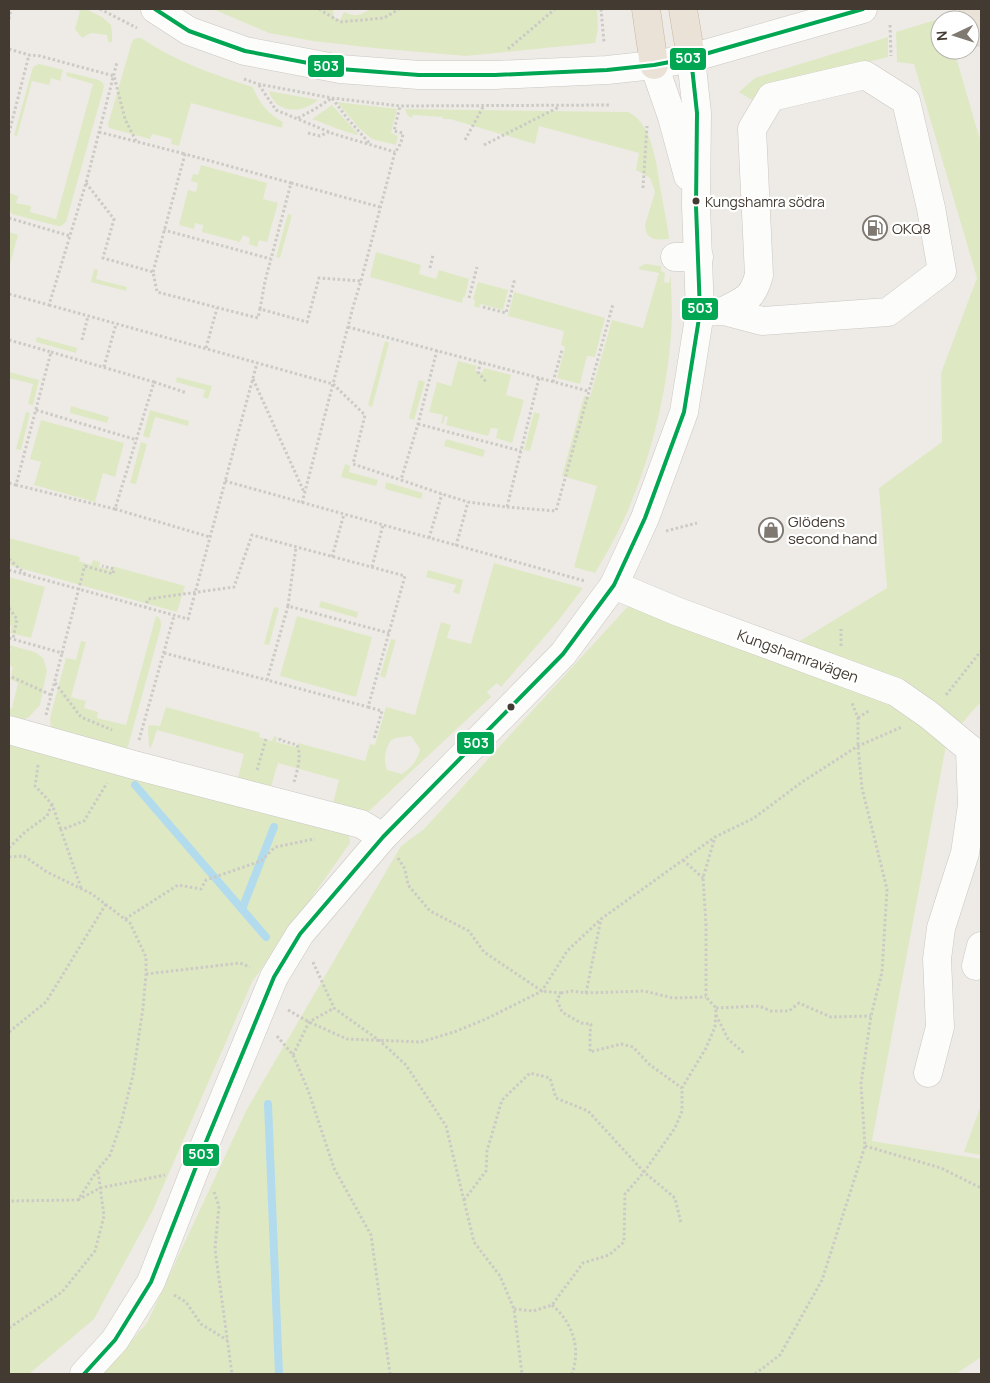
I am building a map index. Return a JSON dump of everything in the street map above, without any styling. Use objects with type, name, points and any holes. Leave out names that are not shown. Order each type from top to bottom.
[{"type":"highway","points":[[646,9],[654,65]]},
{"type":"highway","points":[[682,9],[691,58]]},
{"type":"highway","points":[[974,9],[981,32]]},
{"type":"street","points":[[154,9],[189,31],[245,50],[340,68],[418,75],[495,75],[607,70],[654,65],[691,58],[863,9]]},
{"type":"street","points":[[84,1374],[115,1340],[151,1282],[266,996],[300,934],[383,837],[564,654],[614,585],[645,518],[684,412],[712,312],[687,257],[696,206],[697,113],[691,58]]},
{"type":"street","points":[[654,65],[672,117],[696,206]]},
{"type":"street","points":[[865,75],[906,101],[931,208],[942,271],[888,312],[762,320],[712,312],[749,297],[756,287],[759,275],[752,129],[771,97],[865,75]]},
{"type":"street","name":"Kungshamravägen","points":[[614,585],[676,611],[896,692],[929,715],[976,753]]},
{"type":"street","points":[[9,730],[361,824],[383,837]]},
{"type":"street","points":[[928,1073],[940,1027],[936,958],[941,928],[965,853],[972,805],[976,753]]},
{"type":"path","points":[[9,19],[11,9]]},
{"type":"path","points":[[319,9],[340,22],[384,18],[399,9]]},
{"type":"path","points":[[502,54],[555,9]]},
{"type":"path","points":[[601,9],[604,42]]},
{"type":"path","points":[[890,25],[891,56]]},
{"type":"path","points":[[9,49],[114,76]]},
{"type":"path","points":[[9,133],[29,55]]},
{"type":"path","points":[[49,306],[86,183],[117,62]]},
{"type":"path","points":[[114,76],[125,119],[136,141]]},
{"type":"path","points":[[258,84],[276,110],[330,132],[395,152]]},
{"type":"path","points":[[298,118],[315,110],[332,98],[372,146]]},
{"type":"path","points":[[302,503],[395,152],[400,146],[403,133],[394,131],[400,106]]},
{"type":"path","points":[[484,145],[562,106]]},
{"type":"path","points":[[465,140],[483,107]]},
{"type":"path","points":[[643,188],[647,126],[650,120]]},
{"type":"path","points":[[99,132],[380,207]]},
{"type":"path","points":[[308,133],[320,136],[330,132]]},
{"type":"path","points":[[185,154],[153,272],[157,292],[258,318],[265,280],[291,183]]},
{"type":"path","points":[[86,183],[114,219],[103,258],[153,272]]},
{"type":"path","points":[[9,218],[70,236]]},
{"type":"path","points":[[164,230],[271,259]]},
{"type":"path","points":[[430,268],[433,255]]},
{"type":"path","points":[[469,298],[476,267]]},
{"type":"path","points":[[260,309],[307,322],[319,278],[361,281]]},
{"type":"path","points":[[483,307],[506,313],[515,278]]},
{"type":"path","points":[[9,294],[333,384],[365,415],[354,464],[468,502],[556,511],[613,304]]},
{"type":"path","points":[[206,348],[218,308]]},
{"type":"path","points":[[82,340],[88,316]]},
{"type":"path","points":[[104,367],[116,324]]},
{"type":"path","points":[[348,326],[588,391]]},
{"type":"path","points":[[9,340],[187,392]]},
{"type":"path","points":[[402,480],[437,350]]},
{"type":"path","points":[[553,382],[562,350]]},
{"type":"path","points":[[16,485],[51,352]]},
{"type":"path","points":[[481,362],[478,372],[487,383]]},
{"type":"path","points":[[9,570],[188,620],[256,363]]},
{"type":"path","points":[[252,378],[304,492]]},
{"type":"path","points":[[507,507],[539,378]]},
{"type":"path","points":[[115,509],[154,382]]},
{"type":"path","points":[[36,410],[137,440]]},
{"type":"path","points":[[418,424],[520,451]]},
{"type":"path","points":[[225,481],[588,582]]},
{"type":"path","points":[[9,483],[115,509],[210,537]]},
{"type":"path","points":[[429,538],[442,494]]},
{"type":"path","points":[[456,546],[468,502]]},
{"type":"path","points":[[332,557],[344,514]]},
{"type":"path","points":[[667,531],[697,523]]},
{"type":"path","points":[[372,567],[383,525]]},
{"type":"path","points":[[145,608],[148,599],[234,587],[252,535],[405,576],[368,708]]},
{"type":"path","points":[[267,680],[288,606],[296,547]]},
{"type":"path","points":[[9,559],[25,574]]},
{"type":"path","points":[[81,888],[52,804],[36,786],[40,738],[85,566],[112,574],[114,569],[102,566]]},
{"type":"path","points":[[288,606],[389,633]]},
{"type":"path","points":[[9,608],[17,619],[11,639],[62,653]]},
{"type":"path","points":[[131,738],[139,741],[174,616]]},
{"type":"path","points":[[755,1374],[780,1355],[822,1280],[865,1146],[861,1084],[870,1016],[882,972],[887,889],[862,788],[858,746],[858,718],[840,671],[842,629]]},
{"type":"path","points":[[266,996],[310,1022],[347,1039],[421,1042],[454,1032],[486,1019],[542,991],[567,951],[601,918],[716,837],[754,818],[802,782],[858,746],[929,715],[981,651]]},
{"type":"path","points":[[164,653],[382,712],[374,740]]},
{"type":"path","points":[[12,677],[51,695]]},
{"type":"path","points":[[54,682],[81,717],[115,731]]},
{"type":"path","points":[[280,738],[280,740],[297,745],[299,749],[293,784]]},
{"type":"path","points":[[256,773],[266,739]]},
{"type":"path","points":[[61,830],[84,821],[114,772],[115,759]]},
{"type":"path","points":[[9,848],[25,832],[47,816],[52,804]]},
{"type":"path","points":[[383,837],[405,869],[408,884],[430,911],[469,931],[484,952],[542,991],[561,993],[572,991],[586,993],[644,991],[673,998],[706,997]]},
{"type":"path","points":[[514,1309],[533,1311],[552,1305],[583,1263],[609,1255],[624,1242],[625,1194],[644,1172],[675,1128],[682,1111],[682,1088],[706,1048],[715,1027],[716,1008],[706,997],[706,925],[703,878],[716,837]]},
{"type":"path","points":[[125,919],[178,885],[201,889],[206,880],[261,861],[275,847],[320,838]]},
{"type":"path","points":[[9,857],[24,856],[47,872],[81,888],[106,904],[130,923],[146,957],[143,1008],[133,1074],[121,1123],[110,1155],[98,1169],[78,1200]]},
{"type":"path","points":[[683,860],[703,878]]},
{"type":"path","points":[[9,1032],[46,1002],[106,904]]},
{"type":"path","points":[[586,993],[601,918]]},
{"type":"path","points":[[300,934],[334,1008],[380,1040],[406,1065],[446,1126],[474,1242],[500,1276],[514,1309],[522,1374]]},
{"type":"path","points":[[146,974],[240,963],[266,996],[308,1090],[334,1168],[371,1235],[390,1374]]},
{"type":"path","points":[[561,993],[557,1000],[562,1012],[581,1023],[591,1024],[590,1052],[621,1044],[633,1048],[650,1065],[682,1088]]},
{"type":"path","points":[[716,1008],[758,1006],[771,1011],[789,1011],[799,1003],[831,1017],[870,1016]]},
{"type":"path","points":[[293,1055],[310,1022],[334,1008]]},
{"type":"path","points":[[716,1015],[728,1039],[744,1053]]},
{"type":"path","points":[[463,1201],[486,1171],[487,1151],[502,1100],[530,1073],[550,1078],[556,1098],[588,1111],[644,1172],[675,1198],[680,1223]]},
{"type":"path","points":[[865,1146],[942,1168],[981,1188]]},
{"type":"path","points":[[9,1201],[78,1200],[100,1188],[198,1162],[219,1206],[215,1249],[232,1374]]},
{"type":"path","points":[[9,1328],[62,1292],[95,1251],[104,1216],[98,1169]]},
{"type":"path","points":[[151,1282],[186,1302],[201,1324],[227,1340]]},
{"type":"path","points":[[552,1305],[562,1314],[572,1332],[577,1355],[572,1374]]},
{"type":"green space","points":[[74,9],[86,9],[102,17],[111,25],[112,42],[108,42],[107,35],[91,33],[82,38],[75,29],[80,11]]},
{"type":"green space","points":[[213,9],[333,9],[334,17],[340,20],[344,12],[357,15],[370,9],[597,9],[598,28],[595,43],[466,56],[313,41],[269,33]]},
{"type":"green space","points":[[930,22],[930,60],[957,60],[981,143],[981,702],[947,740],[872,1141],[981,1159],[981,1357],[956,1374],[102,1374],[147,1323],[247,1109],[401,846],[424,829],[631,603],[770,659],[887,588],[879,488],[942,442],[941,373],[977,278],[914,64],[897,62],[896,32]]},
{"type":"green space","points":[[888,37],[888,57],[760,89],[752,100],[739,92],[755,78]]},
{"type":"green space","points":[[141,38],[167,54],[195,67],[253,87],[265,108],[283,122],[282,128],[191,103],[179,146],[171,144],[172,139],[152,134],[150,139],[109,128],[108,124],[131,45],[133,40]]},
{"type":"green space","points":[[39,64],[63,70],[60,81],[51,78],[49,85],[32,81],[17,136],[14,135],[33,67]]},
{"type":"green space","points":[[67,72],[99,80],[103,83],[104,87],[66,222],[58,226],[12,214],[9,209],[9,193],[18,196],[16,203],[31,206],[30,212],[56,219],[93,84],[66,76]]},
{"type":"green space","points":[[269,91],[318,100],[304,108],[283,108],[272,99]]},
{"type":"green space","points":[[337,102],[397,109],[391,133],[398,136],[396,145],[372,139],[359,128]]},
{"type":"green space","points":[[332,105],[358,134],[357,135],[312,119]]},
{"type":"green space","points":[[405,109],[628,112],[644,126],[653,149],[669,239],[652,238],[647,234],[645,225],[655,192],[650,178],[636,170],[639,153],[539,126],[535,144],[450,119],[443,119],[443,117],[413,115],[412,118],[408,116]]},
{"type":"green space","points":[[201,165],[267,183],[263,199],[278,203],[267,242],[259,240],[257,247],[249,244],[250,238],[243,235],[240,242],[202,232],[203,225],[195,223],[194,229],[179,225],[188,190],[196,192],[198,183],[191,181],[193,174],[198,175]]},
{"type":"green space","points":[[288,214],[292,215],[280,258],[276,257]]},
{"type":"green space","points":[[9,232],[18,235],[9,268]]},
{"type":"green space","points":[[376,252],[421,265],[419,274],[436,279],[439,270],[469,279],[462,303],[370,277]]},
{"type":"green space","points":[[645,264],[661,266],[661,271],[665,273],[664,282],[669,283],[671,276],[672,318],[667,374],[655,430],[638,484],[616,536],[595,573],[574,567],[597,486],[562,476],[584,396],[590,397],[612,320],[643,328],[659,273],[638,269]]},
{"type":"green space","points":[[94,269],[98,270],[96,279],[127,287],[126,291],[91,282]]},
{"type":"green space","points":[[478,282],[508,290],[503,310],[481,304],[479,308],[474,306],[475,300],[473,299]]},
{"type":"green space","points":[[514,292],[605,318],[595,357],[587,356],[580,384],[557,378],[565,347],[561,345],[564,331],[508,316]]},
{"type":"green space","points":[[37,337],[77,348],[76,353],[36,342]]},
{"type":"green space","points":[[385,341],[389,343],[372,407],[368,405]]},
{"type":"green space","points":[[458,361],[477,366],[475,371],[482,373],[484,368],[511,375],[506,395],[524,400],[512,443],[496,438],[498,429],[491,428],[488,436],[446,425],[448,417],[445,416],[443,424],[441,423],[443,415],[429,412],[437,382],[451,386]]},
{"type":"green space","points":[[9,372],[39,380],[33,405],[28,404],[33,384],[9,378]]},
{"type":"green space","points":[[177,377],[212,386],[208,399],[203,397],[205,390],[176,382]]},
{"type":"green space","points":[[419,380],[425,382],[414,420],[409,418]]},
{"type":"green space","points":[[71,406],[109,417],[107,423],[70,413]]},
{"type":"green space","points":[[150,410],[189,421],[188,426],[155,417],[149,438],[143,436]]},
{"type":"green space","points":[[26,412],[30,413],[21,450],[16,449]]},
{"type":"green space","points":[[534,412],[540,414],[530,451],[524,450]]},
{"type":"green space","points":[[41,420],[124,443],[115,477],[103,473],[95,502],[34,485],[41,462],[30,459]]},
{"type":"green space","points":[[446,439],[485,450],[483,457],[444,446]]},
{"type":"green space","points":[[141,442],[147,444],[136,484],[130,483]]},
{"type":"green space","points":[[345,464],[350,466],[349,472],[378,480],[376,486],[341,477]]},
{"type":"green space","points":[[386,482],[423,493],[421,499],[385,489]]},
{"type":"green space","points":[[9,538],[80,557],[79,561],[91,565],[93,560],[100,562],[99,567],[110,570],[112,566],[185,586],[177,612],[9,565]]},
{"type":"green space","points":[[494,563],[583,588],[558,621],[501,687],[497,683],[487,692],[491,697],[369,811],[333,803],[339,780],[278,763],[271,787],[238,778],[244,754],[157,730],[151,748],[149,747],[149,725],[160,726],[166,707],[260,733],[259,737],[272,741],[274,736],[277,737],[276,742],[296,747],[298,743],[365,761],[370,744],[375,745],[386,707],[415,715],[441,622],[451,625],[447,638],[471,644]],"holes":[[[411,736],[420,749],[414,763],[402,774],[387,770],[385,754],[391,740]]]},
{"type":"green space","points":[[428,570],[463,580],[459,594],[453,592],[456,585],[426,577]]},
{"type":"green space","points":[[9,577],[45,587],[31,638],[10,633],[12,626],[9,625]]},
{"type":"green space","points":[[321,601],[358,612],[357,618],[319,607]]},
{"type":"green space","points":[[274,607],[279,608],[269,645],[264,644]]},
{"type":"green space","points":[[156,616],[160,620],[161,627],[127,750],[51,728],[50,718],[66,658],[76,660],[81,641],[86,642],[71,697],[86,701],[84,708],[98,712],[97,718],[126,725]]},
{"type":"green space","points":[[297,616],[372,637],[356,697],[280,676]]},
{"type":"green space","points":[[391,639],[396,640],[385,678],[380,676]]},
{"type":"green space","points":[[9,645],[35,652],[43,658],[47,670],[40,705],[28,718],[16,721],[9,721],[9,709],[12,708],[18,683],[10,679],[13,667],[9,665],[11,649]]},
{"type":"green space","points":[[9,736],[346,831],[349,835],[350,843],[252,982],[152,1212],[94,1319],[29,1374],[9,1374]]},
{"type":"green space","points":[[981,1105],[981,1155],[964,1152]]},
{"type":"waterway","points":[[135,785],[266,937]]},
{"type":"waterway","points":[[242,909],[274,827]]},
{"type":"waterway","points":[[268,1104],[279,1374]]},
{"type":"transit line","name":"503","points":[[155,9],[189,31],[245,51],[340,69],[419,75],[495,75],[607,70],[654,65],[691,58],[863,9]]},
{"type":"transit line","name":"503","points":[[84,1374],[115,1340],[151,1282],[201,1154],[274,977],[300,934],[383,837],[563,654],[614,585],[645,518],[684,412],[700,312],[696,206],[697,113],[691,58]]},
{"type":"place","name":"Kungshamra södra","points":[[696,201]]},
{"type":"place","name":"OKQ8","points":[[875,228]]},
{"type":"place","name":"Glödens second hand","points":[[771,530]]}]
